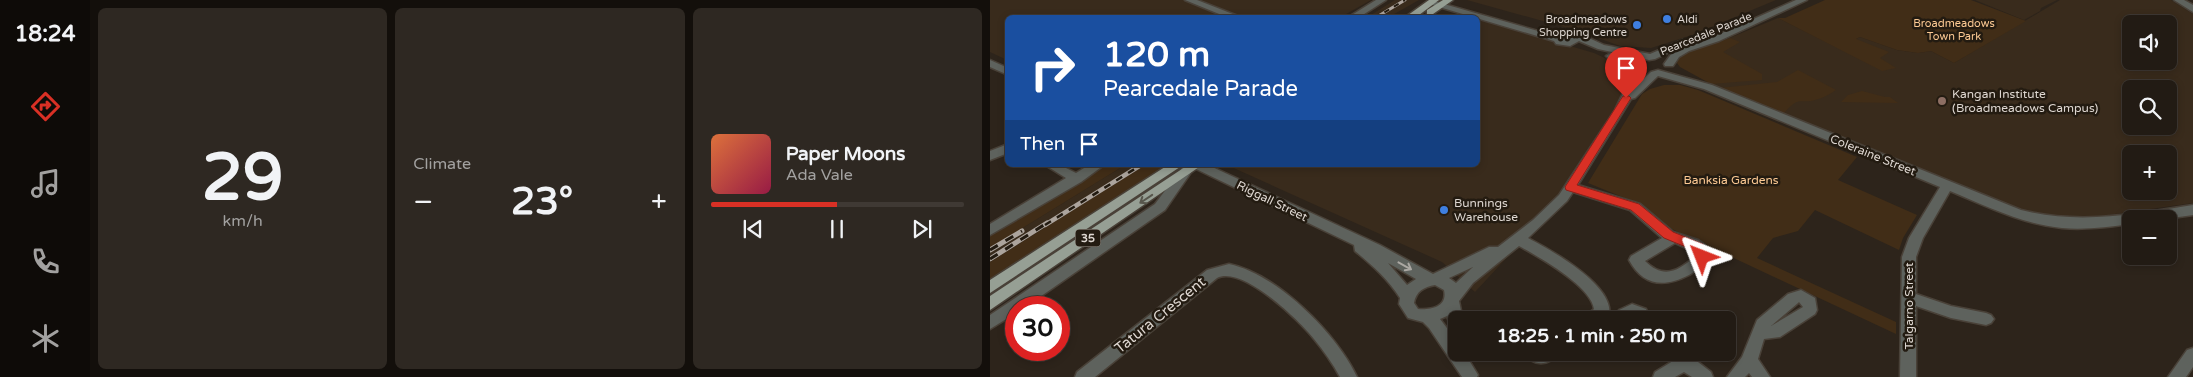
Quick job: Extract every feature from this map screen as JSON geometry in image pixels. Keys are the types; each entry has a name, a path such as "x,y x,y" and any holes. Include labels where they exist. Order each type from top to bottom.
{"main road":[{"path":"1414,15 1442,1"},
{"path":"1426,15 1442,1"},
{"name":"35","path":"990,304 1121,216 1189,167"},
{"name":"35","path":"991,286 1189,167"},
{"path":"991,286 997,289 1005,287 1077,240 1121,216"}],"street":[{"path":"1189,0 1232,15"},
{"path":"1357,15 1382,0"},
{"name":"Pearcedale Parade","path":"1620,110 1641,61 1789,0"},
{"name":"Pearcedale Parade","path":"1453,299 1468,279 1551,210 1570,187 1620,110 1632,95 1657,74 1667,70 1675,55 1804,0"},
{"path":"2178,0 2193,9"},
{"path":"1442,1 1559,36 1570,32 1573,39 1639,67"},
{"path":"1573,39 1608,49 1651,57"},
{"name":"Coleraine Street","path":"1651,57 1664,59 1669,64 1708,87"},
{"path":"990,64 1005,71"},
{"name":"Coleraine Street","path":"1639,67 1646,72 1708,87 2018,214 2040,220 2086,225 2122,220"},
{"path":"990,69 1005,76"},
{"path":"990,156 1005,149"},
{"path":"1055,167 1077,179"},
{"path":"990,230 1095,167"},
{"path":"990,323 1160,207 1189,167"},
{"name":"Riggall Street","path":"1189,167 1214,173 1375,249 1433,280"},
{"name":"Talgarno Street","path":"1908,377 1908,266 1911,248 1947,185"},
{"path":"1570,187 1635,207 1672,238"},
{"name":"Coleraine Street","path":"2177,212 2193,210"},
{"name":"Riggall Street","path":"1347,237 1388,270 1397,280 1407,297"},
{"path":"1515,240 1568,268 1602,303 1604,307 1601,311"},
{"name":"Pearcedale Parade","path":"1433,280 1515,240"},
{"name":"Tatura Crescent","path":"1083,377 1212,274 1226,269 1237,271 1300,313 1329,344 1349,377"},
{"path":"1454,311 1451,287 1442,281 1433,280 1419,284 1409,292 1407,297 1406,304 1413,314 1428,317 1442,329 1455,355 1470,376"},
{"path":"1908,297 1958,314 1986,319"},
{"path":"1428,317 1443,312 1453,299"},
{"path":"1735,377 1749,361 1759,333"},
{"path":"2176,377 2193,355"},
{"path":"1466,361 1470,376"},
{"path":"1662,377 1676,361"},
{"path":"1683,361 1702,376"},
{"path":"1749,361 1762,377"}],"shaded area":[{"path":"990,0 1371,0 1345,15 1005,15 1005,59 990,52"},
{"path":"1395,0 1419,0 1393,15 1371,15"},
{"name":"Broadmeadows Shopping Centre","path":"1467,0 1776,0 1692,35 1651,48 1620,46 1582,32"},
{"path":"1975,0 2057,0 2024,20"},
{"name":"Kangan Institute (Broadmeadows Campus)","path":"2060,0 2171,0 2193,14 2193,203 2144,210 2122,210 2122,213 2066,221 2031,214 1711,84 1694,74 1700,50 1778,18 1838,48 1860,37 1897,50 1918,53 1931,51 1954,63"},
{"path":"1480,20 1594,53 1622,66 1639,77 1610,134 1574,185 1475,292 1442,262 1231,167 1480,167"},
{"path":"1122,167 1142,167 990,262 990,248"}],"green space":[{"name":"Broadmeadows Town Park","path":"1825,0 1971,0 2026,21 1954,63 1931,51 1918,53 1897,50 1860,37 1856,39 1889,52 1880,58 1896,68 1882,71 1778,18 1785,18"},
{"path":"1730,38 1740,42 1723,52 1762,74 1762,80 1711,84 1680,67 1677,63 1679,57 1685,53"},
{"path":"1798,70 1836,90 1812,101 1797,102 1783,114 1720,88 1777,82"},
{"name":"Banksia Gardens","path":"1664,85 1680,85 1698,90 1857,157 1838,180 1917,215 1903,238 1899,250 1815,210 1798,231 1773,238 1757,258 1896,322 1896,334 1659,223 1637,203 1588,183 1642,94 1650,89"},
{"path":"1862,91 1890,97 1898,103 1841,102 1848,95"},
{"path":"1101,167 1122,167 990,248 990,234"},
{"path":"1142,167 1167,167 990,281 990,262"}],"railway":[{"path":"1380,15 1405,0"},
{"path":"1045,225 1138,167"},
{"path":"990,259 1047,223"},
{"path":"990,250 1022,231"}],"place":[{"name":"Aldi","path":"1667,19"},
{"name":"Broadmeadows Shopping Centre","path":"1637,25"},
{"name":"Kangan Institute (Broadmeadows Campus)","path":"1942,101"},
{"name":"Bunnings Warehouse","path":"1444,210"}],"route":[{"path":"1626,98 1570,187 1639,209 1672,238 1698,247 1701,250 1702,257"}]}
